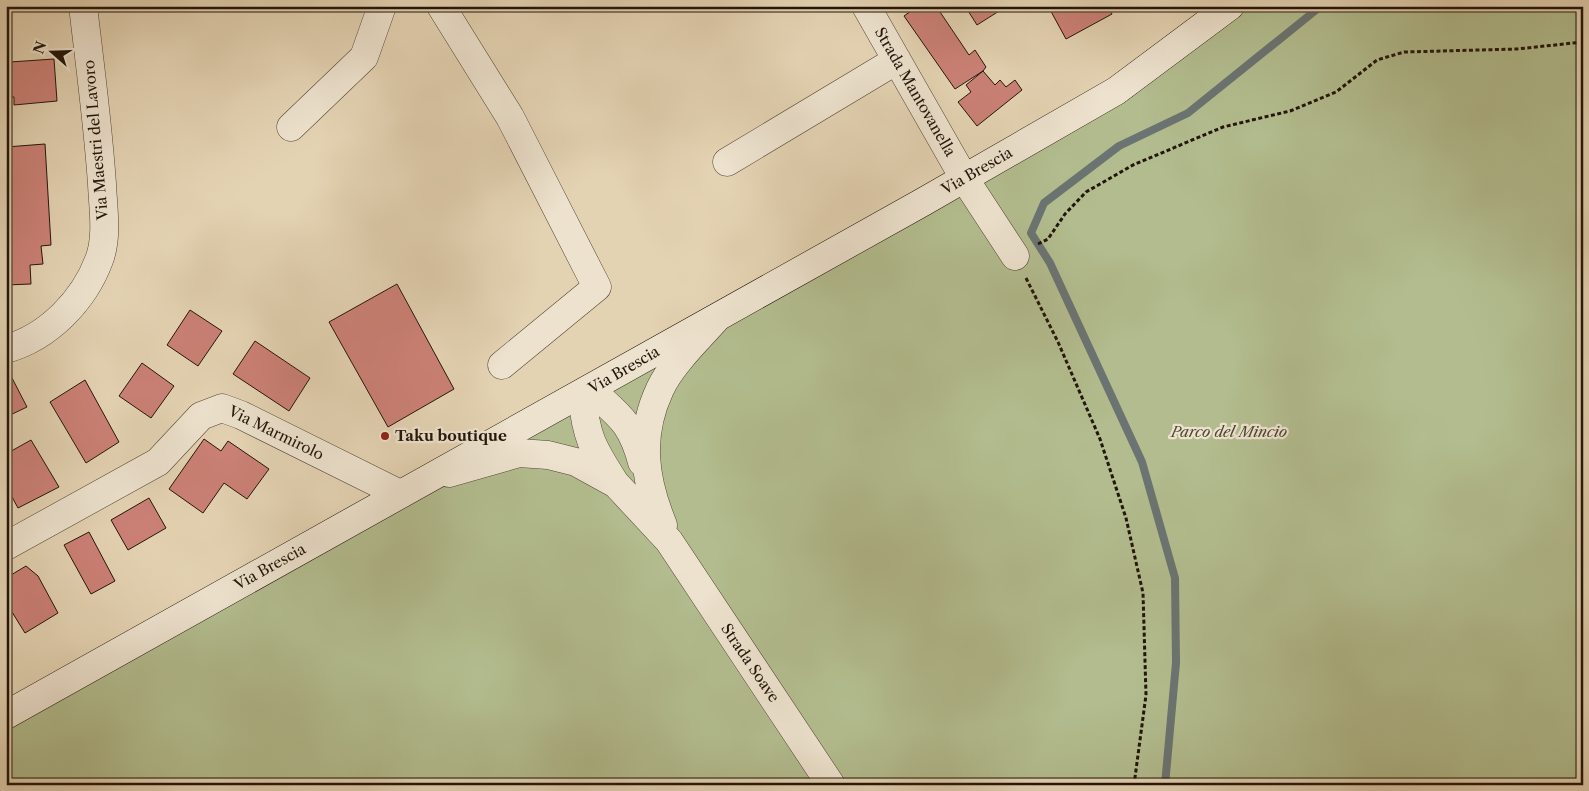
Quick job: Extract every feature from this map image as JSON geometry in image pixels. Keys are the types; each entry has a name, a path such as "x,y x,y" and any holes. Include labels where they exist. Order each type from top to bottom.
{"street":[{"name":"Via Maestri del Lavoro","path":"6,349 44,332 77,302 100,259 104,222 100,157 83,6"},
{"path":"291,127 364,57 382,6"},
{"path":"441,6 510,117 597,287 502,365"},
{"name":"Strada Mantovanella","path":"866,6 964,178 1015,256"},
{"name":"Via Brescia","path":"6,715 586,392 1116,90 1230,6"},
{"path":"727,162 897,60"},
{"path":"646,473 648,427 660,388 685,354 721,314"},
{"path":"586,392 622,417 637,442 651,497 669,541"},
{"path":"586,392 585,426 593,448 616,484 669,541"},
{"name":"Via Marmirolo","path":"6,546 158,462 202,416 222,408 241,415 400,494"},
{"path":"436,476 519,453 548,455 576,462 616,484"},
{"name":"Strada Soave","path":"669,541 832,785"}],"path":[{"path":"1048,239 1065,214 1086,192 1133,165 1223,127 1290,111 1336,92 1376,60 1404,52 1517,49 1583,42"},
{"path":"1015,256 1058,342 1100,439 1129,531 1143,593 1146,695 1134,785"}],"green space":[{"name":"Parco del Mincio","path":"1217,6 1583,6 1583,785 6,785 6,716 1059,123"}],"building":[{"path":"918,6 936,6 969,55 975,50 986,67 983,71 955,89 904,16"},
{"path":"965,6 1007,6 977,25"},
{"path":"1048,6 1108,6 1112,14 1066,39"},
{"path":"6,15 10,62 54,59 57,101 14,105 14,97 6,97"},
{"path":"983,71 995,85 1000,80 1006,87 1015,80 1022,90 977,126 958,102 971,92 966,85"},
{"path":"45,144 51,245 41,246 43,264 30,265 31,284 6,285 6,147"},
{"path":"397,284 454,389 388,427 329,322"},
{"path":"190,310 222,331 198,366 167,345"},
{"path":"255,341 310,378 289,411 233,374"},
{"path":"142,363 174,386 151,418 119,396"},
{"path":"12,378 27,407 6,417 6,381"},
{"path":"85,380 119,442 86,463 50,402"},
{"path":"204,439 221,451 228,441 269,469 247,499 224,483 203,513 169,489"},
{"path":"31,440 59,487 18,508 6,486 6,454"},
{"path":"149,498 166,528 128,550 111,520"},
{"path":"89,532 115,581 91,594 64,545"},
{"path":"26,566 38,576 58,613 25,633 12,612 6,615 6,578"}],"waterway":[{"path":"1165,785 1176,663 1175,578 1142,462 1050,263 1031,233 1044,203 1119,146 1188,113 1321,6"}],"place":[{"name":"Taku boutique","path":"385,436"}]}
